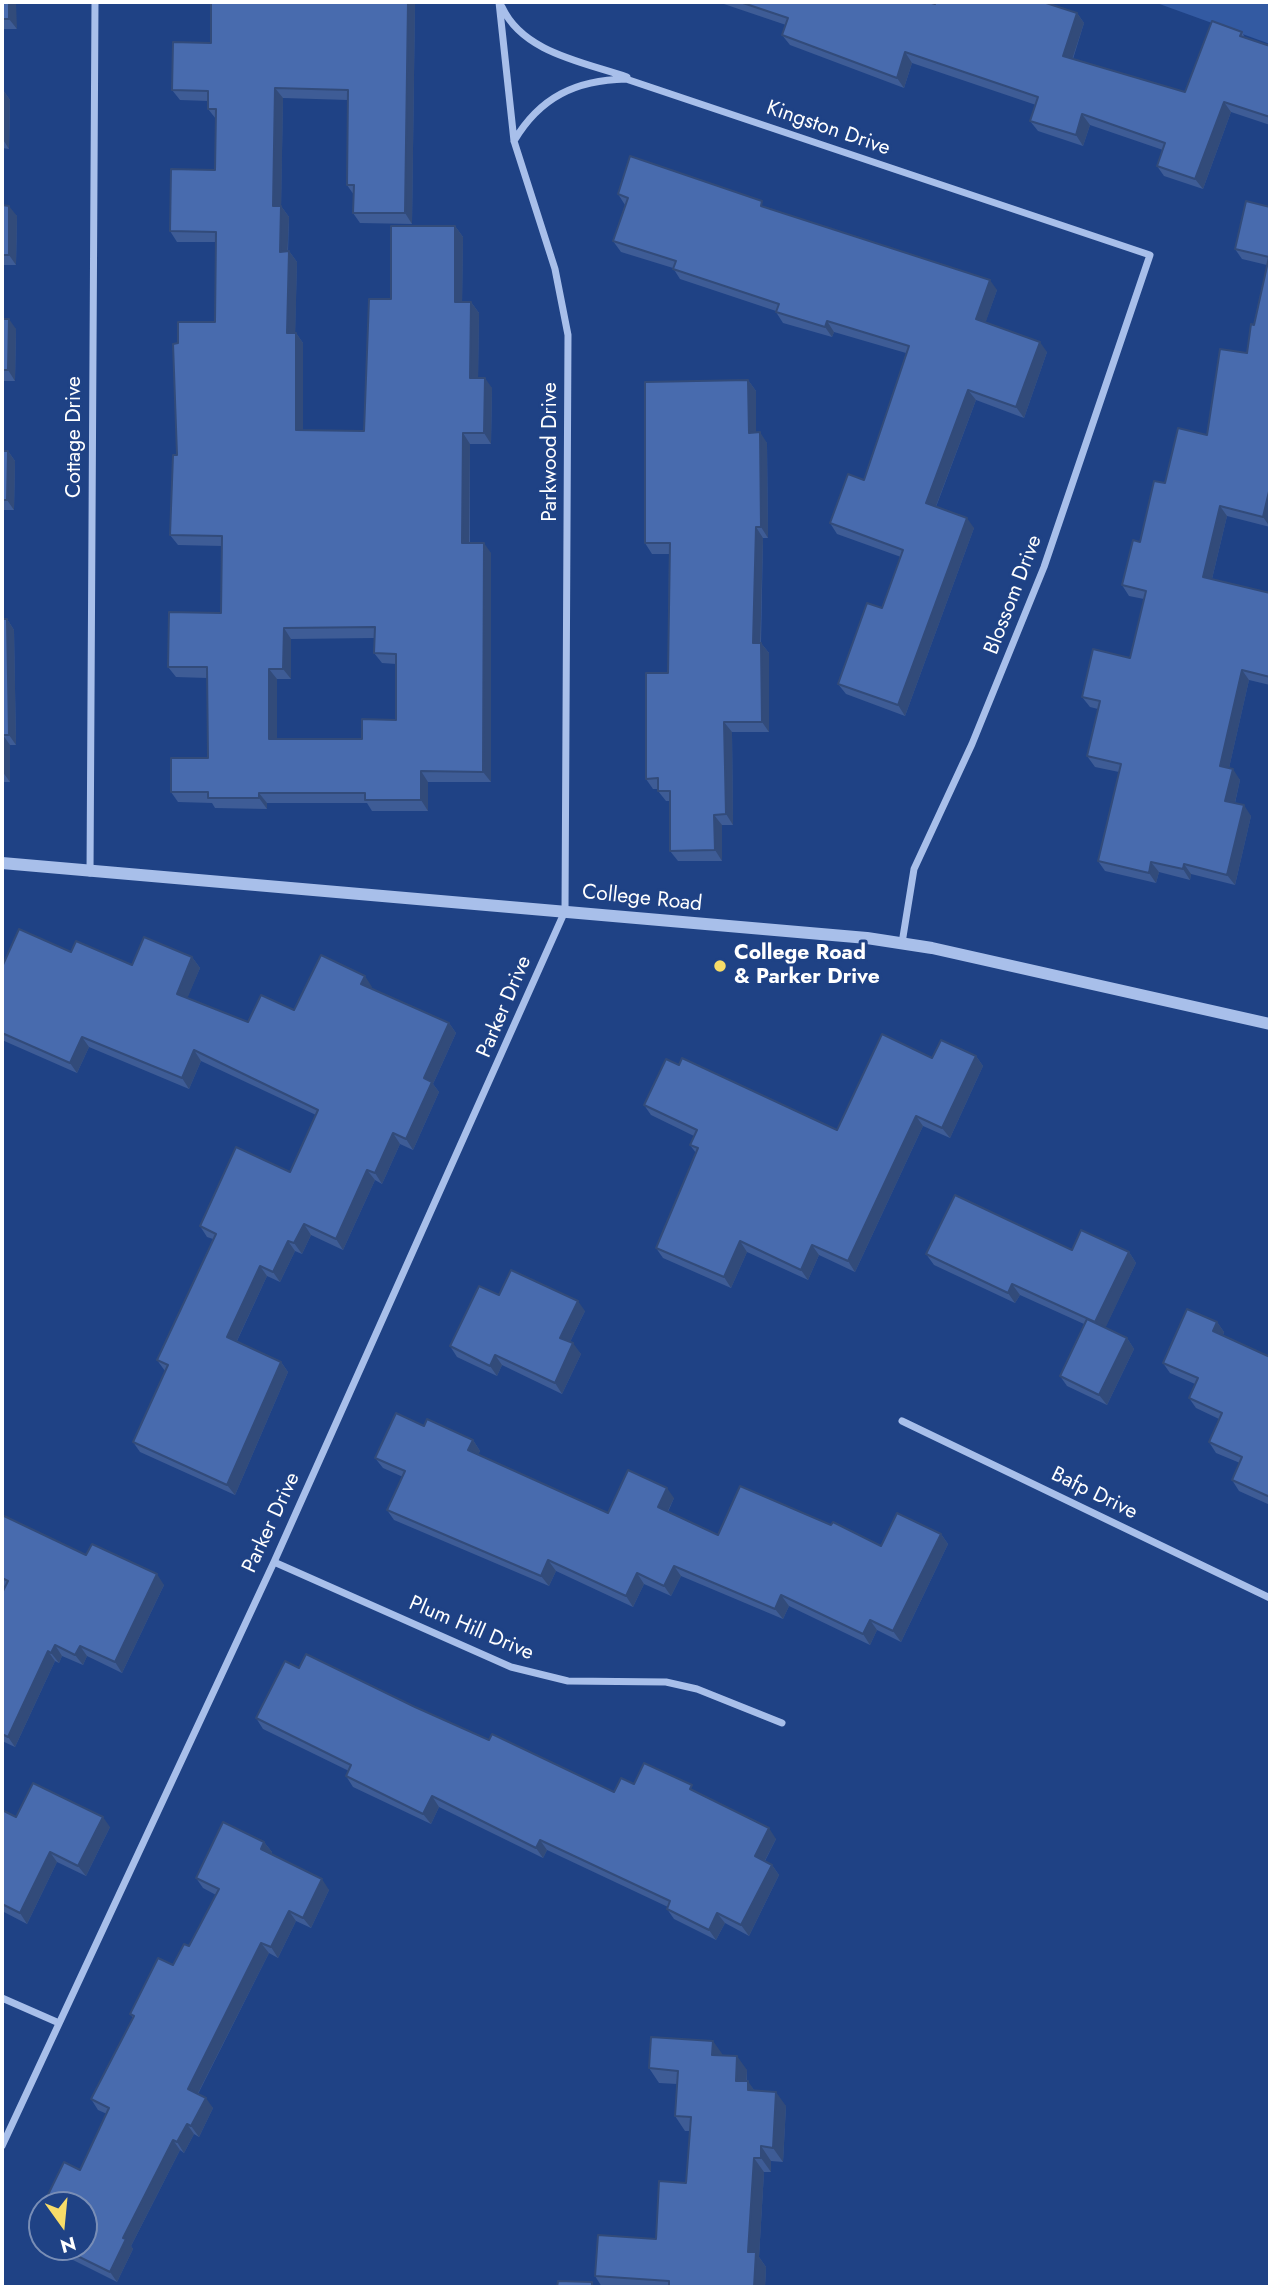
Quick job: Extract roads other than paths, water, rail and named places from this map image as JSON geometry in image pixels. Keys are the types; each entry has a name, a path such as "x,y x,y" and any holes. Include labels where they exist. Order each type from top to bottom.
{"street":[{"name":"Cottage Drive","path":"90,873 94,2"},
{"path":"499,2 513,26 534,42 658,88"},
{"name":"Parkwood Drive","path":"499,2 514,141 555,269 568,335 565,911"},
{"name":"Kingston Drive","path":"514,141 538,108 576,85 598,79 626,79 1150,255"},
{"name":"Blossom Drive","path":"902,943 914,869 972,744 1044,568 1150,255"},
{"name":"College Road","path":"2,863 90,873 565,911 902,943 1270,1024"},
{"name":"Parker Drive","path":"2,2146 274,1562 565,911"},
{"name":"Bafp Drive","path":"902,1422 1270,1598"},
{"name":"Plum Hill Drive","path":"274,1562 511,1667 568,1681 666,1682 697,1689 782,1723"},
{"path":"2,1998 59,2023"}],"place":[{"name":"College Road & Parker Drive","path":"720,966"}]}
